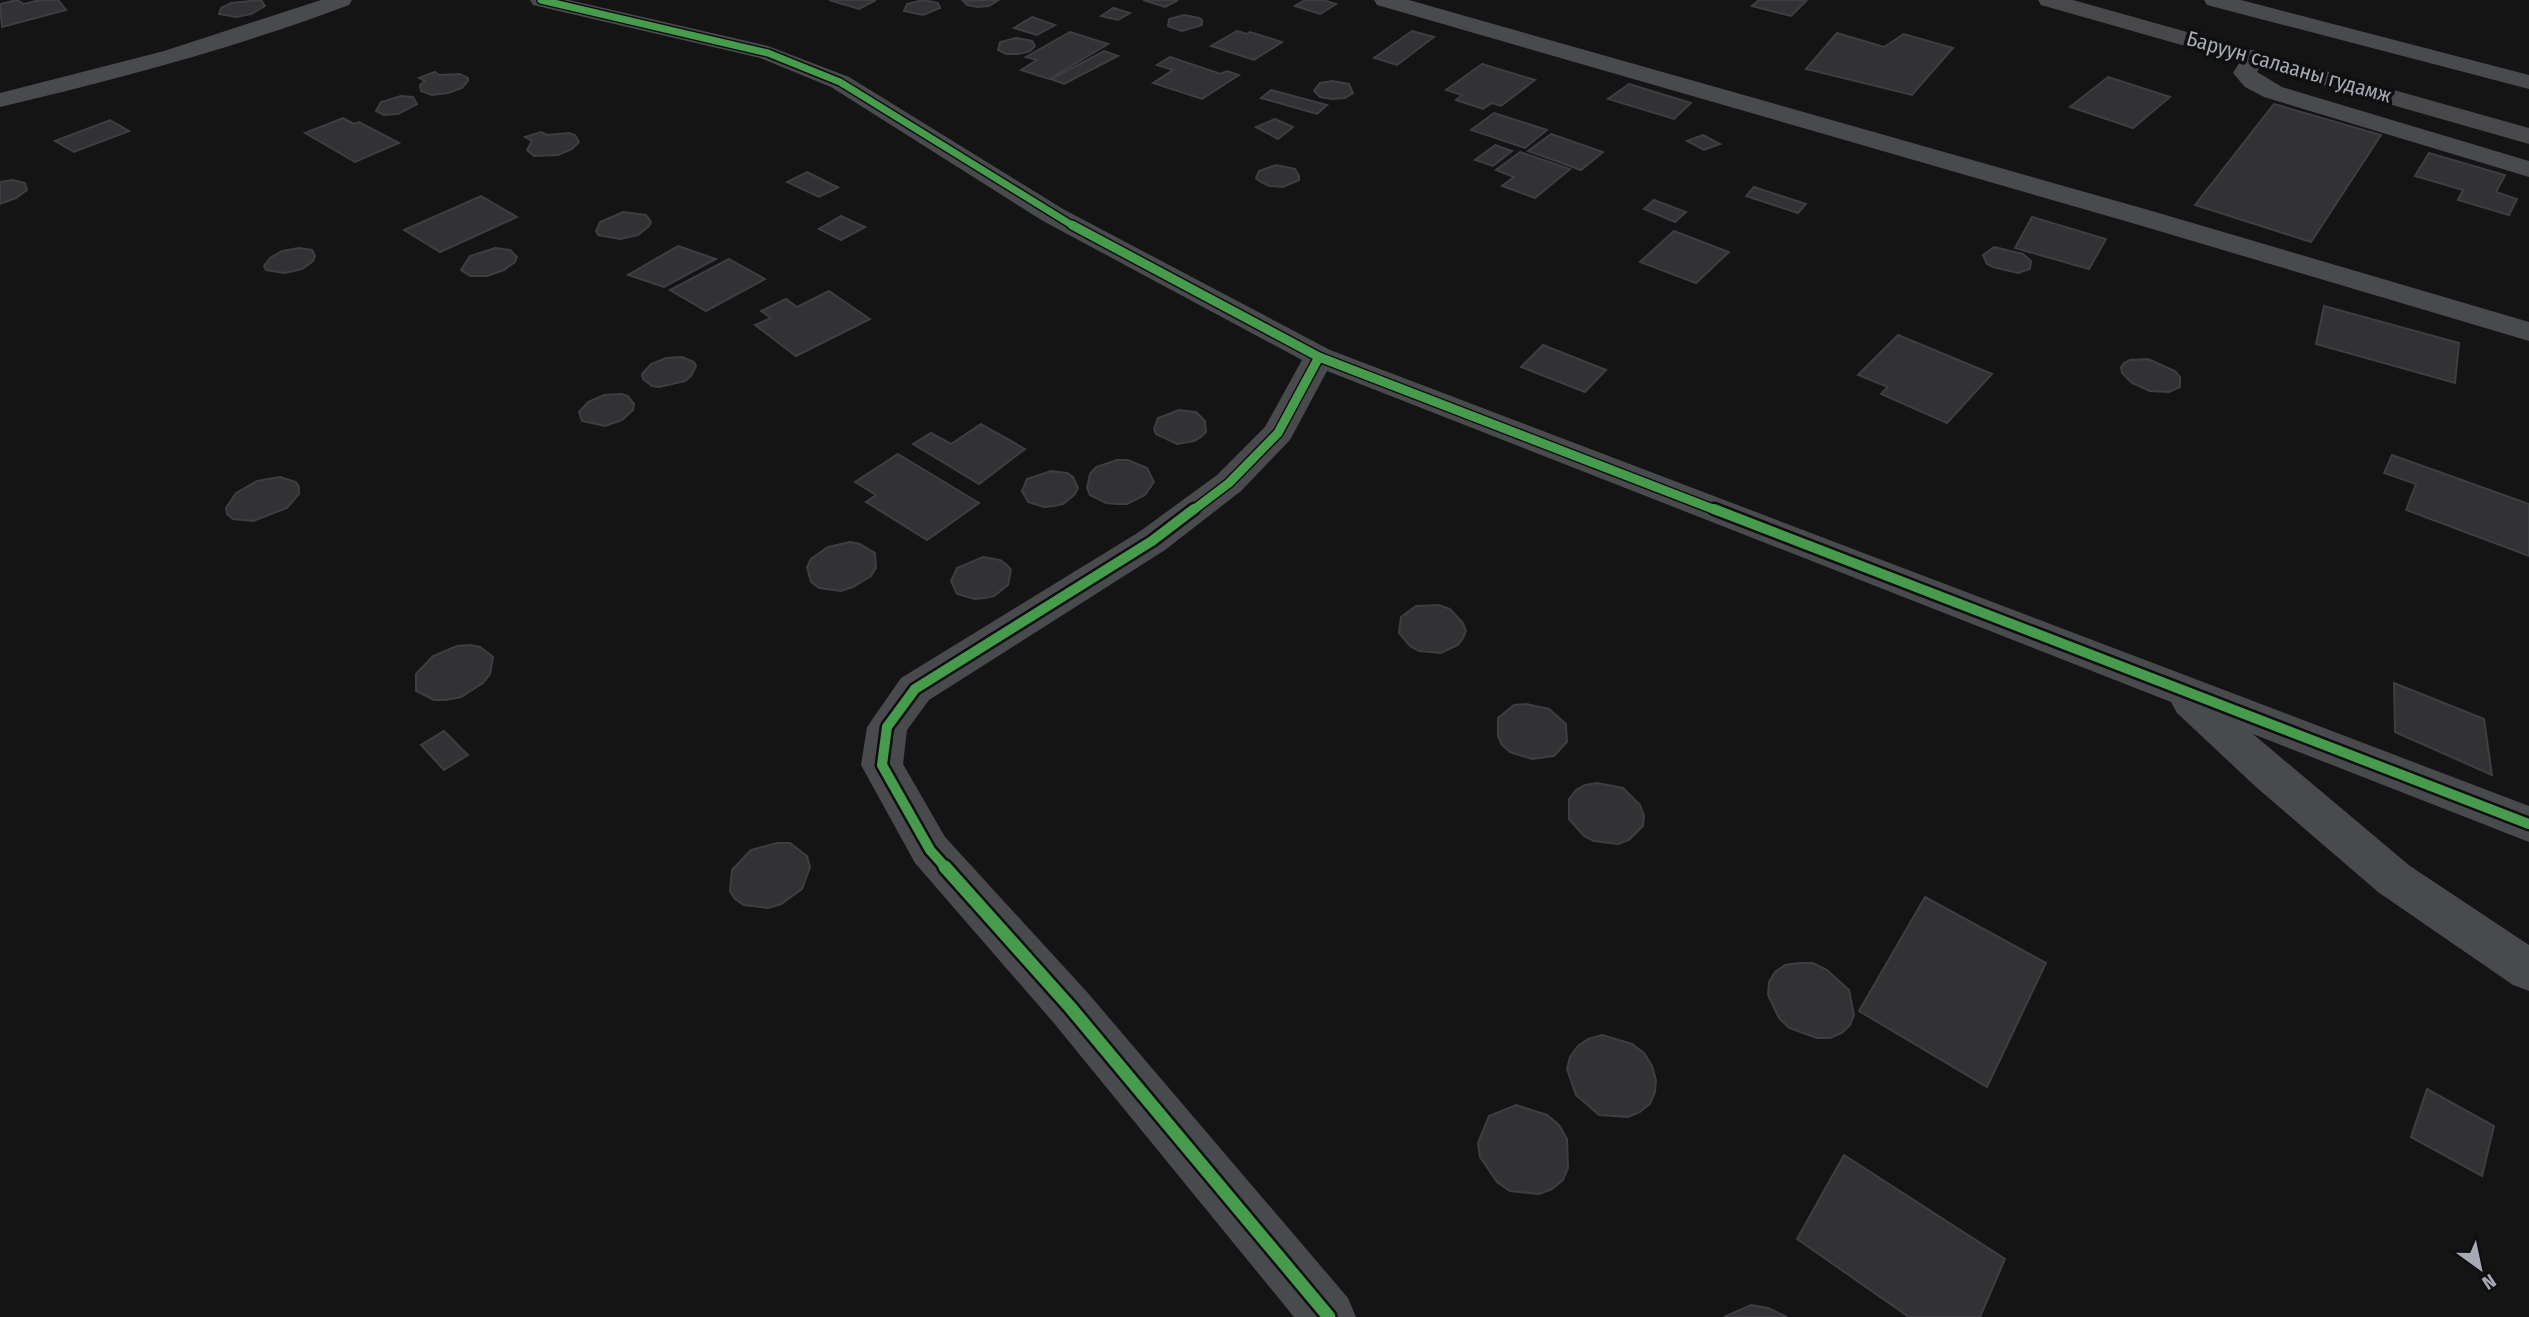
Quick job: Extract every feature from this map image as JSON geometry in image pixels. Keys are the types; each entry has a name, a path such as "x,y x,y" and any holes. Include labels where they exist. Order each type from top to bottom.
{"main road":[{"name":"Баруун салааны гудамж","path":"2049,0 2529,136"}],"street":[{"path":"0,100 206,48 341,0"},
{"path":"541,0 768,53 840,82 1053,215 1319,357 2529,824"},
{"path":"1384,0 2142,217 2529,332"},
{"path":"2215,0 2529,82"},
{"path":"2254,57 2245,73 2254,82 2273,92 2529,169"},
{"path":"1319,357 1278,433 1229,483 1152,541 915,689 887,727 882,765 930,850 1070,1007 1329,1317"},
{"path":"2174,687 2271,775 2394,879 2529,970"}],"building":[{"path":"17,0 24,4 40,0 58,0 66,10 2,27 0,4"},
{"path":"261,0 265,6 251,14 236,17 219,14 221,8 231,3"},
{"path":"829,0 876,0 859,9"},
{"path":"923,0 938,3 940,8 923,15 904,11 907,4"},
{"path":"999,0 989,6 978,7 967,5 963,1"},
{"path":"1143,0 1178,0 1165,7"},
{"path":"1305,0 1323,0 1336,4 1320,14 1295,6"},
{"path":"1759,0 1807,0 1791,16 1752,6"},
{"path":"1113,8 1130,13 1118,20 1101,16"},
{"path":"1184,15 1199,18 1202,25 1182,31 1168,26 1169,19"},
{"path":"1032,17 1055,25 1037,35 1014,28"},
{"path":"1237,31 1247,34 1250,32 1282,42 1254,60 1211,46"},
{"path":"1412,31 1434,37 1397,65 1374,58"},
{"path":"1070,32 1108,44 1049,79 1021,70 1037,60 1026,57"},
{"path":"1837,33 1884,47 1904,34 1953,48 1912,95 1806,69"},
{"path":"1016,38 1032,41 1035,46 1030,51 1018,54 1006,54 998,50 1000,42"},
{"path":"1104,51 1118,56 1064,84 1051,79"},
{"path":"1170,57 1221,74 1227,71 1239,75 1202,99 1153,83 1173,70 1157,65"},
{"path":"1482,64 1535,80 1501,106 1492,103 1483,109 1456,100 1462,95 1446,90"},
{"path":"435,72 439,75 460,74 468,78 468,81 462,88 448,93 432,95 421,91 420,85 425,81 419,78"},
{"path":"2108,77 2170,97 2133,128 2070,107"},
{"path":"1332,81 1349,84 1353,93 1345,98 1332,99 1320,97 1314,91 1320,83"},
{"path":"1629,84 1691,103 1674,119 1608,99"},
{"path":"1271,90 1327,105 1317,114 1261,98"},
{"path":"401,96 413,97 417,104 398,114 384,115 376,111 381,102"},
{"path":"2274,104 2381,135 2311,242 2195,205"},
{"path":"1494,113 1547,130 1525,148 1471,130"},
{"path":"343,118 354,124 359,122 399,143 355,162 305,133"},
{"path":"1275,119 1293,127 1278,139 1256,127"},
{"path":"110,120 129,131 74,152 55,141"},
{"path":"541,132 547,135 569,133 575,135 579,142 572,149 558,155 534,156 527,150 532,141 525,137"},
{"path":"1551,134 1603,152 1581,170 1528,151"},
{"path":"1703,135 1720,144 1704,150 1687,141"},
{"path":"1495,145 1512,151 1493,166 1475,160"},
{"path":"1520,152 1570,169 1535,198 1502,186 1514,177 1496,170"},
{"path":"2429,153 2505,175 2496,192 2517,199 2509,215 2458,200 2463,190 2415,176"},
{"path":"1276,165 1295,169 1299,180 1283,187 1269,186 1256,178 1259,171"},
{"path":"807,172 839,187 819,197 787,182"},
{"path":"13,180 25,183 27,190 0,204 0,182"},
{"path":"1754,187 1806,204 1798,213 1746,196"},
{"path":"481,196 517,217 440,252 404,230"},
{"path":"1654,200 1686,212 1675,222 1644,209"},
{"path":"623,212 646,215 651,222 638,235 620,239 598,235 596,231 600,222"},
{"path":"841,216 865,227 841,240 819,229"},
{"path":"2032,217 2106,239 2089,269 2015,248"},
{"path":"1674,231 1729,252 1696,283 1640,262"},
{"path":"678,246 716,259 664,287 628,275"},
{"path":"1994,247 2023,254 2031,261 2030,269 2018,273 1987,264 1983,255"},
{"path":"299,248 312,250 315,256 313,261 302,269 285,273 266,270 264,266 270,258 282,251"},
{"path":"495,248 510,250 517,257 515,262 504,270 487,276 470,276 461,270 470,256"},
{"path":"729,259 765,279 706,311 670,290"},
{"path":"829,291 870,319 796,356 755,325 771,318 761,311 786,299 797,307"},
{"path":"2324,306 2459,343 2455,383 2316,344"},
{"path":"1898,335 1992,374 1947,423 1881,394 1888,387 1858,375"},
{"path":"1543,345 1606,370 1585,392 1521,367"},
{"path":"682,357 694,362 696,366 685,381 659,387 652,386 643,379 642,374 651,364 666,358"},
{"path":"2148,359 2175,371 2180,377 2180,387 2169,392 2150,391 2132,383 2122,373 2121,367 2124,363"},
{"path":"604,395 628,396 634,404 633,410 622,420 605,426 582,421 579,412 588,402"},
{"path":"1179,410 1196,412 1205,421 1206,432 1201,437 1177,444 1156,434 1154,429 1158,418"},
{"path":"981,424 1025,449 979,484 913,444 931,433 951,444"},
{"path":"898,454 979,503 927,540 866,502 876,495 855,482"},
{"path":"2392,455 2529,504 2529,556 2406,510 2416,484 2384,473"},
{"path":"1117,460 1128,460 1147,468 1154,482 1145,495 1127,504 1106,503 1090,495 1087,488 1090,474 1096,467"},
{"path":"1051,471 1067,473 1073,477 1078,488 1075,494 1063,504 1054,506 1044,507 1028,502 1022,491 1027,479"},
{"path":"280,477 296,482 299,487 299,494 287,508 253,521 233,519 227,514 226,508 236,493 257,481"},
{"path":"850,542 860,544 875,553 876,568 871,576 841,591 819,588 811,582 807,567 811,559 828,547"},
{"path":"983,557 1000,560 1007,565 1011,570 1008,585 994,596 985,598 975,599 957,594 951,581 957,568"},
{"path":"1439,605 1450,609 1463,623 1466,631 1463,638 1458,645 1441,653 1419,651 1410,646 1399,633 1401,617 1416,606"},
{"path":"457,646 480,647 493,657 490,674 483,683 461,697 446,700 434,700 416,691 416,674 433,656"},
{"path":"2394,683 2484,719 2492,775 2395,732"},
{"path":"1526,704 1549,709 1566,724 1567,742 1554,756 1532,759 1510,752 1502,745 1498,736 1498,718 1514,705"},
{"path":"444,731 468,755 444,770 421,745"},
{"path":"1597,783 1623,788 1640,805 1644,816 1643,826 1629,840 1618,844 1594,841 1584,836 1569,819 1569,799 1576,790"},
{"path":"777,843 790,843 807,856 810,867 802,889 781,904 768,908 744,905 735,899 730,891 732,870 751,850"},
{"path":"1925,897 2046,963 1987,1087 1859,1011"},
{"path":"1813,963 1827,970 1849,990 1854,1015 1850,1025 1842,1033 1830,1038 1817,1038 1789,1028 1779,1018 1768,995 1769,982 1775,972 1785,965"},
{"path":"1602,1035 1632,1044 1644,1053 1652,1066 1656,1080 1650,1104 1628,1117 1599,1115 1576,1095 1567,1069 1570,1057 1578,1046 1588,1039"},
{"path":"2427,1089 2494,1126 2482,1176 2411,1137"},
{"path":"1516,1105 1547,1115 1559,1125 1567,1139 1568,1168 1563,1180 1552,1189 1539,1194 1510,1191 1497,1182 1480,1157 1478,1143 1489,1116"},
{"path":"1844,1155 2005,1259 1980,1317 1909,1317 1797,1239"},
{"path":"1751,1305 1768,1308 1787,1317 1724,1317"}],"cycle path":[{"path":"541,0 768,53 840,82 1053,215 1319,357 2529,824"},
{"path":"1319,357 1278,433 1229,483 1152,541 915,689 887,727 882,765 930,850 1070,1007 1329,1317"}]}
